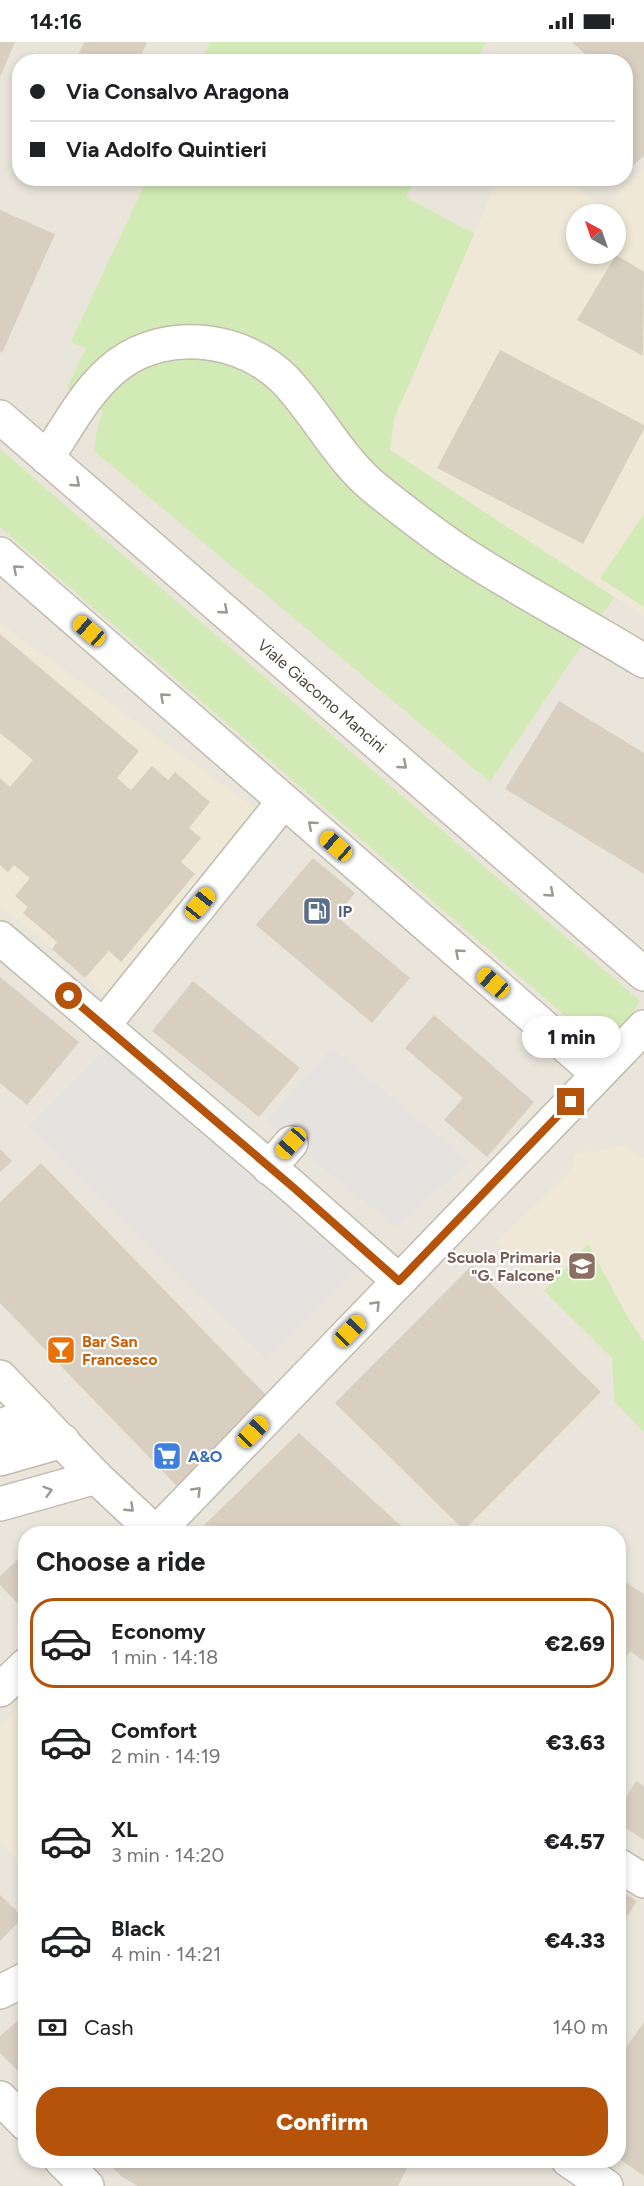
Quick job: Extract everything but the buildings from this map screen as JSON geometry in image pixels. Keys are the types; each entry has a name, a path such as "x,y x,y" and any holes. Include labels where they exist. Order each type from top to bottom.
{"street":[{"path":"47,458 85,400 119,364 161,344 187,341 208,342 232,348 272,369 286,382 345,457 375,488 470,558 644,661"},
{"name":"Viale Giacomo Mancini","path":"0,417 644,974"},
{"path":"0,554 598,1074"},
{"path":"103,1026 284,801"},
{"path":"0,938 269,1167 287,1195 399,1281"},
{"path":"163,1526 644,1027"},
{"path":"269,1167 291,1143"},
{"path":"4,1386 36,1414 96,1477 148,1526"},
{"path":"0,1426 36,1414"},
{"path":"0,1459 63,1442"},
{"path":"0,1504 96,1477"},
{"path":"0,1690 18,1673"},
{"path":"626,1870 644,1881"},
{"path":"0,1992 18,1983"},
{"path":"0,2098 18,2116"},
{"path":"69,2168 87,2186"},
{"path":"580,2168 606,2186"}],"shaded area":[{"path":"0,42 644,42 644,2186 0,2186"},
{"path":"644,168 644,616 390,450 394,419 495,186 574,186 601,204 566,204 566,264 626,264 626,204 606,204 625,186 633,186 633,178"},
{"path":"0,623 258,810 106,995 0,906"},
{"path":"332,1047 470,1162 395,1227 266,1122"},
{"path":"106,1049 356,1268 265,1359 28,1126"},
{"name":"Scuola Primaria \"G. Falcone\"","path":"624,1146 644,1158 644,1432 614,1401 612,1358 495,1242 571,1171 575,1154"},
{"path":"18,1708 18,1860 0,1843 0,1727"}],"green space":[{"path":"210,42 486,42 480,54 204,54"},
{"path":"144,186 412,186 406,197 474,234 394,419 390,450 614,597 490,782 94,451 103,411 67,388 86,348 71,342"},
{"path":"0,449 640,1001 623,1026 600,1046 0,527"},
{"path":"644,514 644,607 600,578"},
{"path":"588,1244 644,1342 644,1432 614,1401 612,1358 544,1291"}],"place":[{"name":"IP","path":"317,911"},
{"name":"Scuola Primaria \"G. Falcone\"","path":"582,1266"},
{"name":"Bar San Francesco","path":"61,1350"},
{"name":"A&O","path":"167,1456"}],"route":[{"path":"69,996 399,1281 571,1102"}]}
